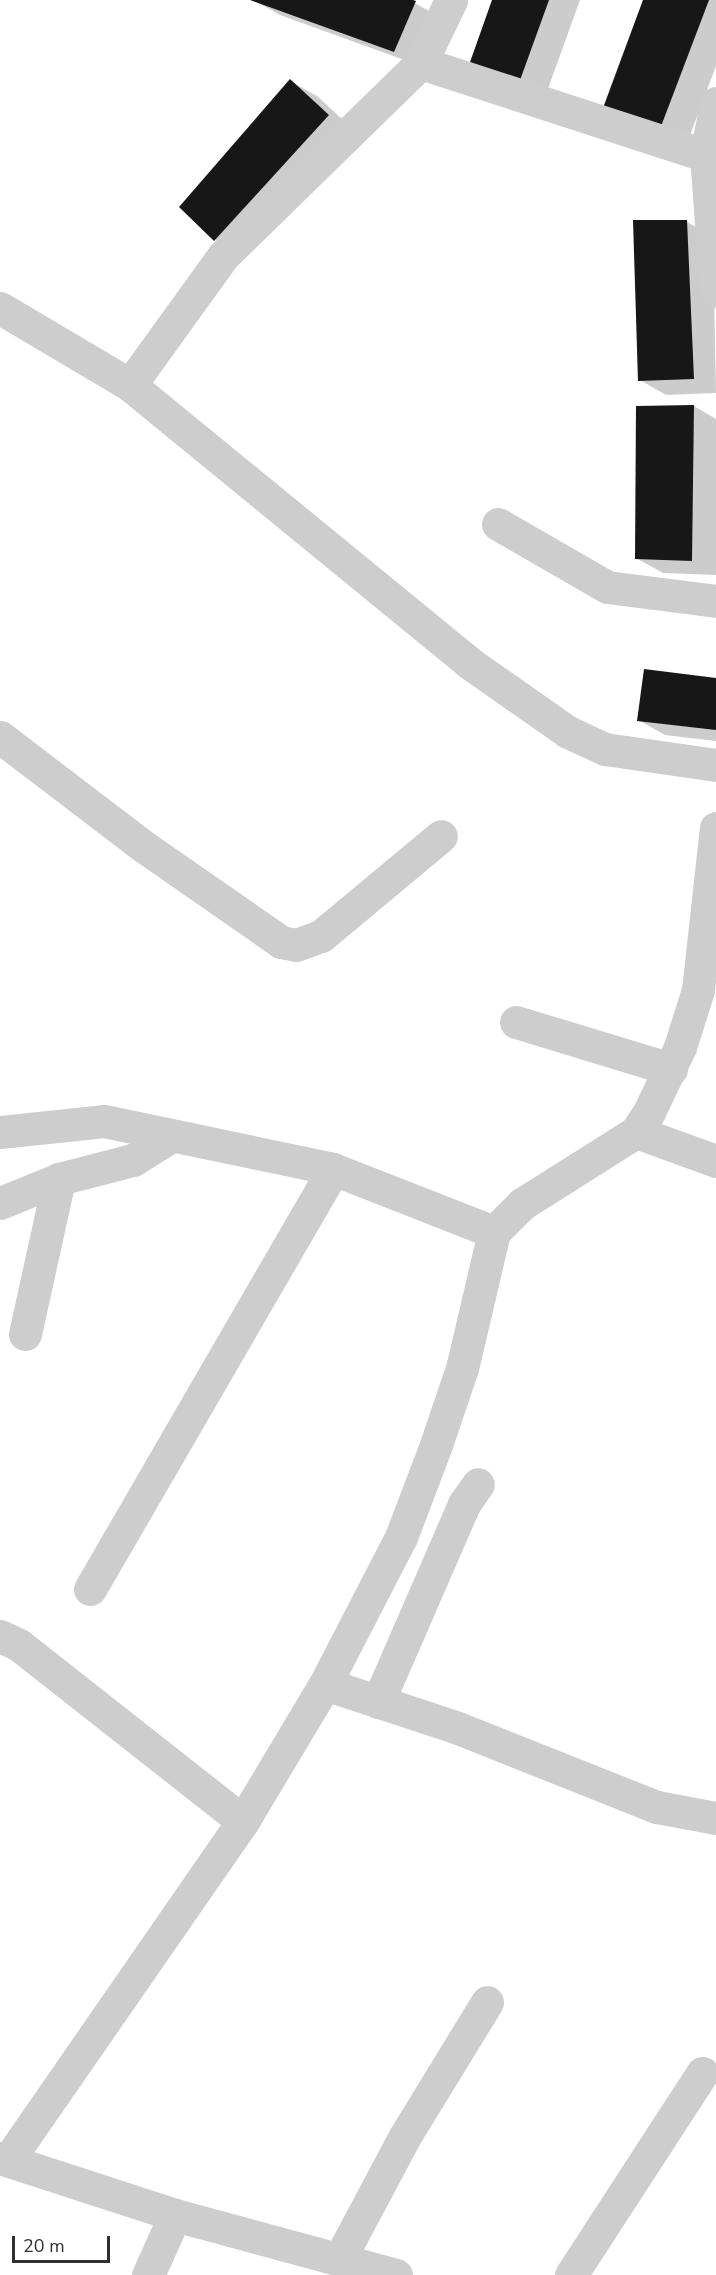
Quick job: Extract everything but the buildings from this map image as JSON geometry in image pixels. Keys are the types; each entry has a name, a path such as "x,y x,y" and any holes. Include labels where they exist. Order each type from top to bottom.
{"street":[{"path":"130,386 223,256 421,63 451,0"},
{"path":"421,63 711,157"},
{"path":"716,103 711,157 716,291"},
{"path":"0,308 130,386 468,662 568,732 605,748 716,765"},
{"path":"498,524 607,587 716,601"},
{"path":"0,737 143,846 281,942 296,945 321,936 441,836"},
{"path":"396,2275 175,2215 4,2158 243,1821 325,1684 401,1536 436,1445 462,1368 494,1232 522,1204 636,1132 670,1069 698,990 716,828"},
{"path":"516,1022 670,1069"},
{"path":"0,1132 87,1120 171,1136 333,1169 494,1232"},
{"path":"636,1132 716,1161"},
{"path":"0,1203 59,1179 134,1160 171,1136"},
{"path":"90,1589 333,1169"},
{"path":"25,1334 59,1179"},
{"path":"378,1702 464,1504 478,1484"},
{"path":"0,1636 19,1645 243,1821"},
{"path":"325,1684 458,1728 657,1807 716,1818"},
{"path":"339,2260 405,2136 487,2002"},
{"path":"571,2275 702,2073"},
{"path":"148,2275 175,2215"}]}
